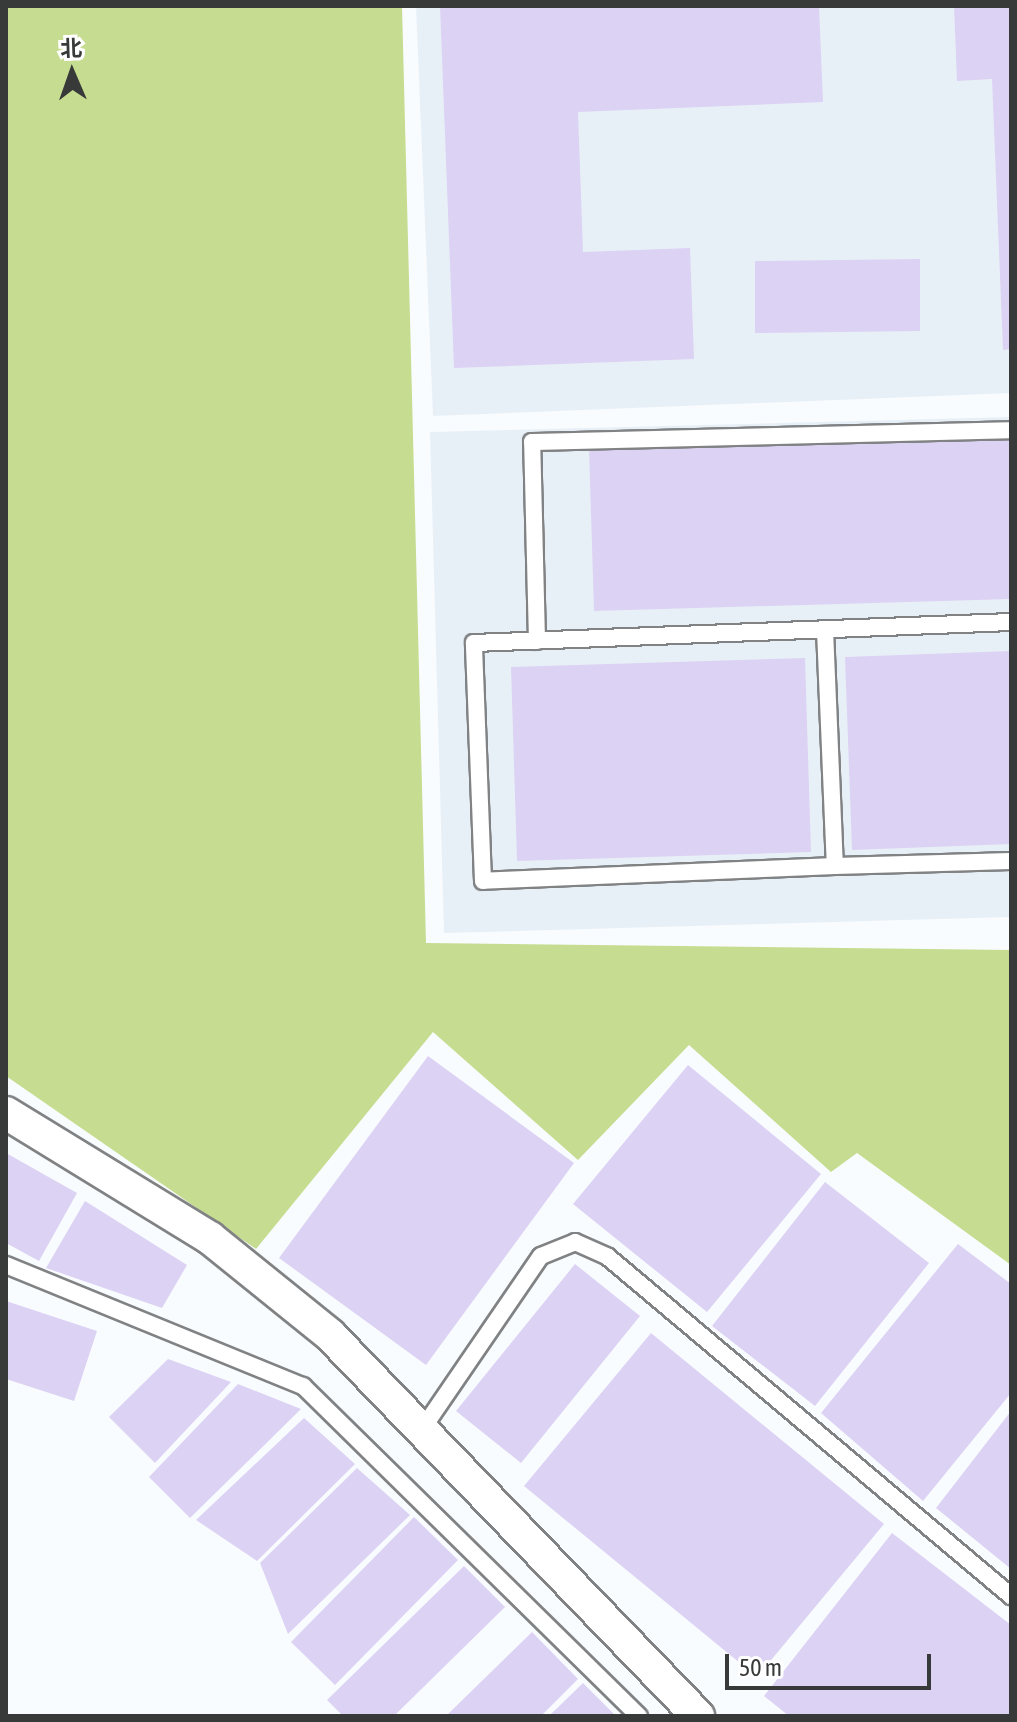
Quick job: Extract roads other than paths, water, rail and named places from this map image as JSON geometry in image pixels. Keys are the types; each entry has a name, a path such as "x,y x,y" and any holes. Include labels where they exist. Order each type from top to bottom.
{"street":[{"path":"6,1113 210,1238 330,1335 698,1716"}],"lane":[{"path":"537,641 532,442 1011,430"},
{"path":"1011,622 474,643 483,881 1011,861"},
{"path":"825,630 835,866"},
{"path":"421,1431 541,1256 575,1242 608,1257 1011,1596"},
{"path":"6,1265 303,1386 639,1716"}]}
